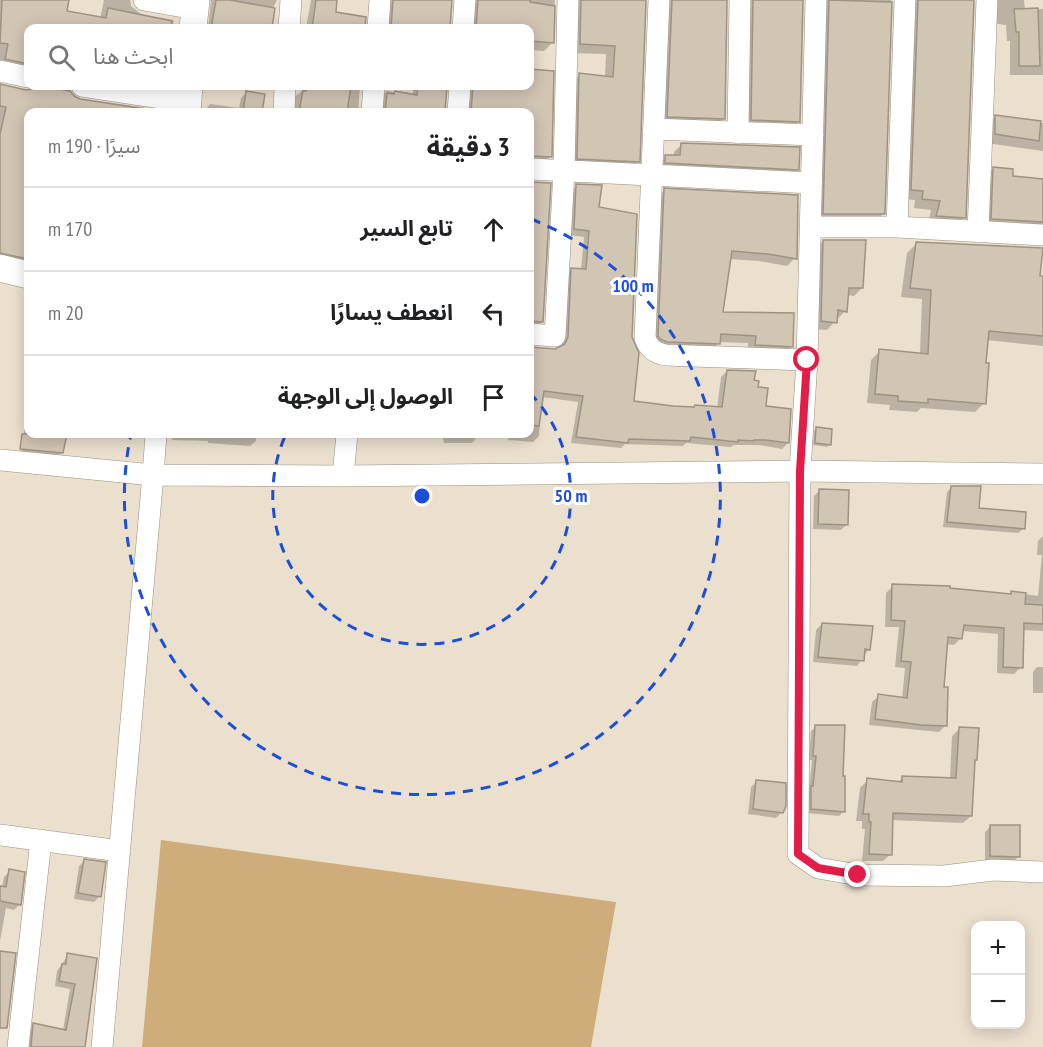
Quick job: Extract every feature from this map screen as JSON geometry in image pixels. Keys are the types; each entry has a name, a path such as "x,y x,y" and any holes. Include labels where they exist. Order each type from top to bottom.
{"street":[{"path":"144,0 195,12"},
{"path":"289,24 291,0"},
{"path":"378,24 380,0"},
{"path":"463,24 465,0"},
{"path":"534,334 555,336 564,171 568,0"},
{"path":"659,0 645,338 648,347 655,353 664,355 807,360"},
{"path":"738,133 740,0"},
{"path":"816,0 807,360 800,471 798,854 818,868 858,875 944,876 993,870 1043,872"},
{"path":"897,227 905,0"},
{"path":"978,232 987,0"},
{"path":"0,71 24,76"},
{"path":"112,90 188,100"},
{"path":"284,108 285,90"},
{"path":"372,108 374,90"},
{"path":"458,108 460,90"},
{"path":"654,129 813,135"},
{"path":"534,169 812,183"},
{"path":"810,227 897,227 1043,235"},
{"path":"0,268 24,274"},
{"path":"102,1047 156,438"},
{"path":"343,477 347,438"},
{"path":"0,460 153,475 343,477 800,471 1043,474"},
{"path":"0,836 120,851"},
{"path":"18,1047 41,840"}],"shaded area":[{"path":"161,840 616,902 591,1047 142,1047"}],"building":[{"path":"2,0 69,0 67,11 106,18 108,8 172,21 172,24 24,24 24,63 5,59 8,44 0,43"},
{"path":"216,0 230,0 275,8 273,24 212,24"},
{"path":"316,0 337,0 336,12 366,17 365,24 313,24"},
{"path":"393,0 452,0 450,24 391,24"},
{"path":"478,0 530,0 530,2 555,6 554,43 534,41 534,24 476,24"},
{"path":"581,0 646,0 640,162 577,159 579,73 613,77 615,46 580,44"},
{"path":"672,0 727,0 725,119 667,117"},
{"path":"753,0 803,0 800,122 751,120"},
{"path":"829,0 892,2 885,214 823,214"},
{"path":"918,0 974,0 966,218 936,216 940,201 922,199 923,191 911,190"},
{"path":"1038,8 1040,66 1019,66 1019,32 1016,32 1014,9"},
{"path":"534,69 554,71 552,157 534,156 534,108 471,108 473,90 534,90"},
{"path":"0,84 24,90 70,91 80,99 140,108 24,108 24,258 0,253 0,134 6,107 0,106"},
{"path":"303,90 350,90 348,108 300,108"},
{"path":"418,90 447,90 445,108 385,108 387,93 394,94 395,91 417,95"},
{"path":"246,91 265,94 263,108 244,108"},
{"path":"995,115 1041,121 1039,141 995,134"},
{"path":"681,143 800,147 799,170 665,163 665,155 680,155"},
{"path":"993,167 1013,169 1013,176 1043,179 1043,222 991,219"},
{"path":"534,182 551,183 543,322 534,321"},
{"path":"576,184 602,185 599,207 637,214 632,337 639,353 634,401 673,406 722,407 727,370 756,371 754,380 759,381 758,387 768,388 766,406 791,409 789,443 765,440 738,440 738,442 691,437 690,441 629,439 628,443 576,437 583,396 544,391 539,426 534,425 534,347 555,349 565,344 568,337 571,268 586,269 589,231 574,229"},
{"path":"664,188 798,195 797,259 732,251 723,312 794,313 793,347 755,345 756,336 721,334 720,344 667,342 660,339 658,336"},
{"path":"823,240 866,240 863,288 849,288 847,312 838,310 837,323 821,321"},
{"path":"916,242 1043,248 1040,276 1043,276 1043,336 989,331 986,404 928,399 928,403 898,401 898,396 875,394 879,349 928,354 931,290 910,288"},
{"path":"816,427 832,429 831,445 815,443"},
{"path":"22,434 24,438 66,438 63,453 20,449"},
{"path":"951,486 981,486 979,508 1026,512 1025,529 947,522"},
{"path":"819,489 849,490 848,525 818,524"},
{"path":"892,584 950,586 950,588 1011,594 1011,591 1026,593 1025,604 1043,605 1043,624 1024,623 1023,668 1003,667 1004,628 964,625 962,639 948,637 944,687 948,687 947,726 875,719 878,694 907,698 911,662 901,661 905,621 891,620"},
{"path":"822,623 873,626 870,650 865,649 864,661 818,657"},
{"path":"815,725 845,725 843,776 845,776 845,812 811,809 811,786 813,786 816,756 813,756"},
{"path":"959,727 979,728 972,816 893,813 892,855 869,854 871,822 869,822 869,814 863,814 867,778 902,782 902,776 956,778"},
{"path":"756,780 786,783 786,806 783,813 753,809"},
{"path":"990,825 1020,825 1020,857 990,856"},
{"path":"84,859 106,862 101,897 78,893"},
{"path":"9,869 25,872 21,905 0,901 0,886 6,887"},
{"path":"0,951 16,953 7,1028 0,1028"},
{"path":"67,953 97,958 85,1047 31,1047 33,1023 66,1030 75,984 59,981 62,964 66,964"}],"route":[{"path":"807,360 800,471 798,854 818,868 858,875"}]}
